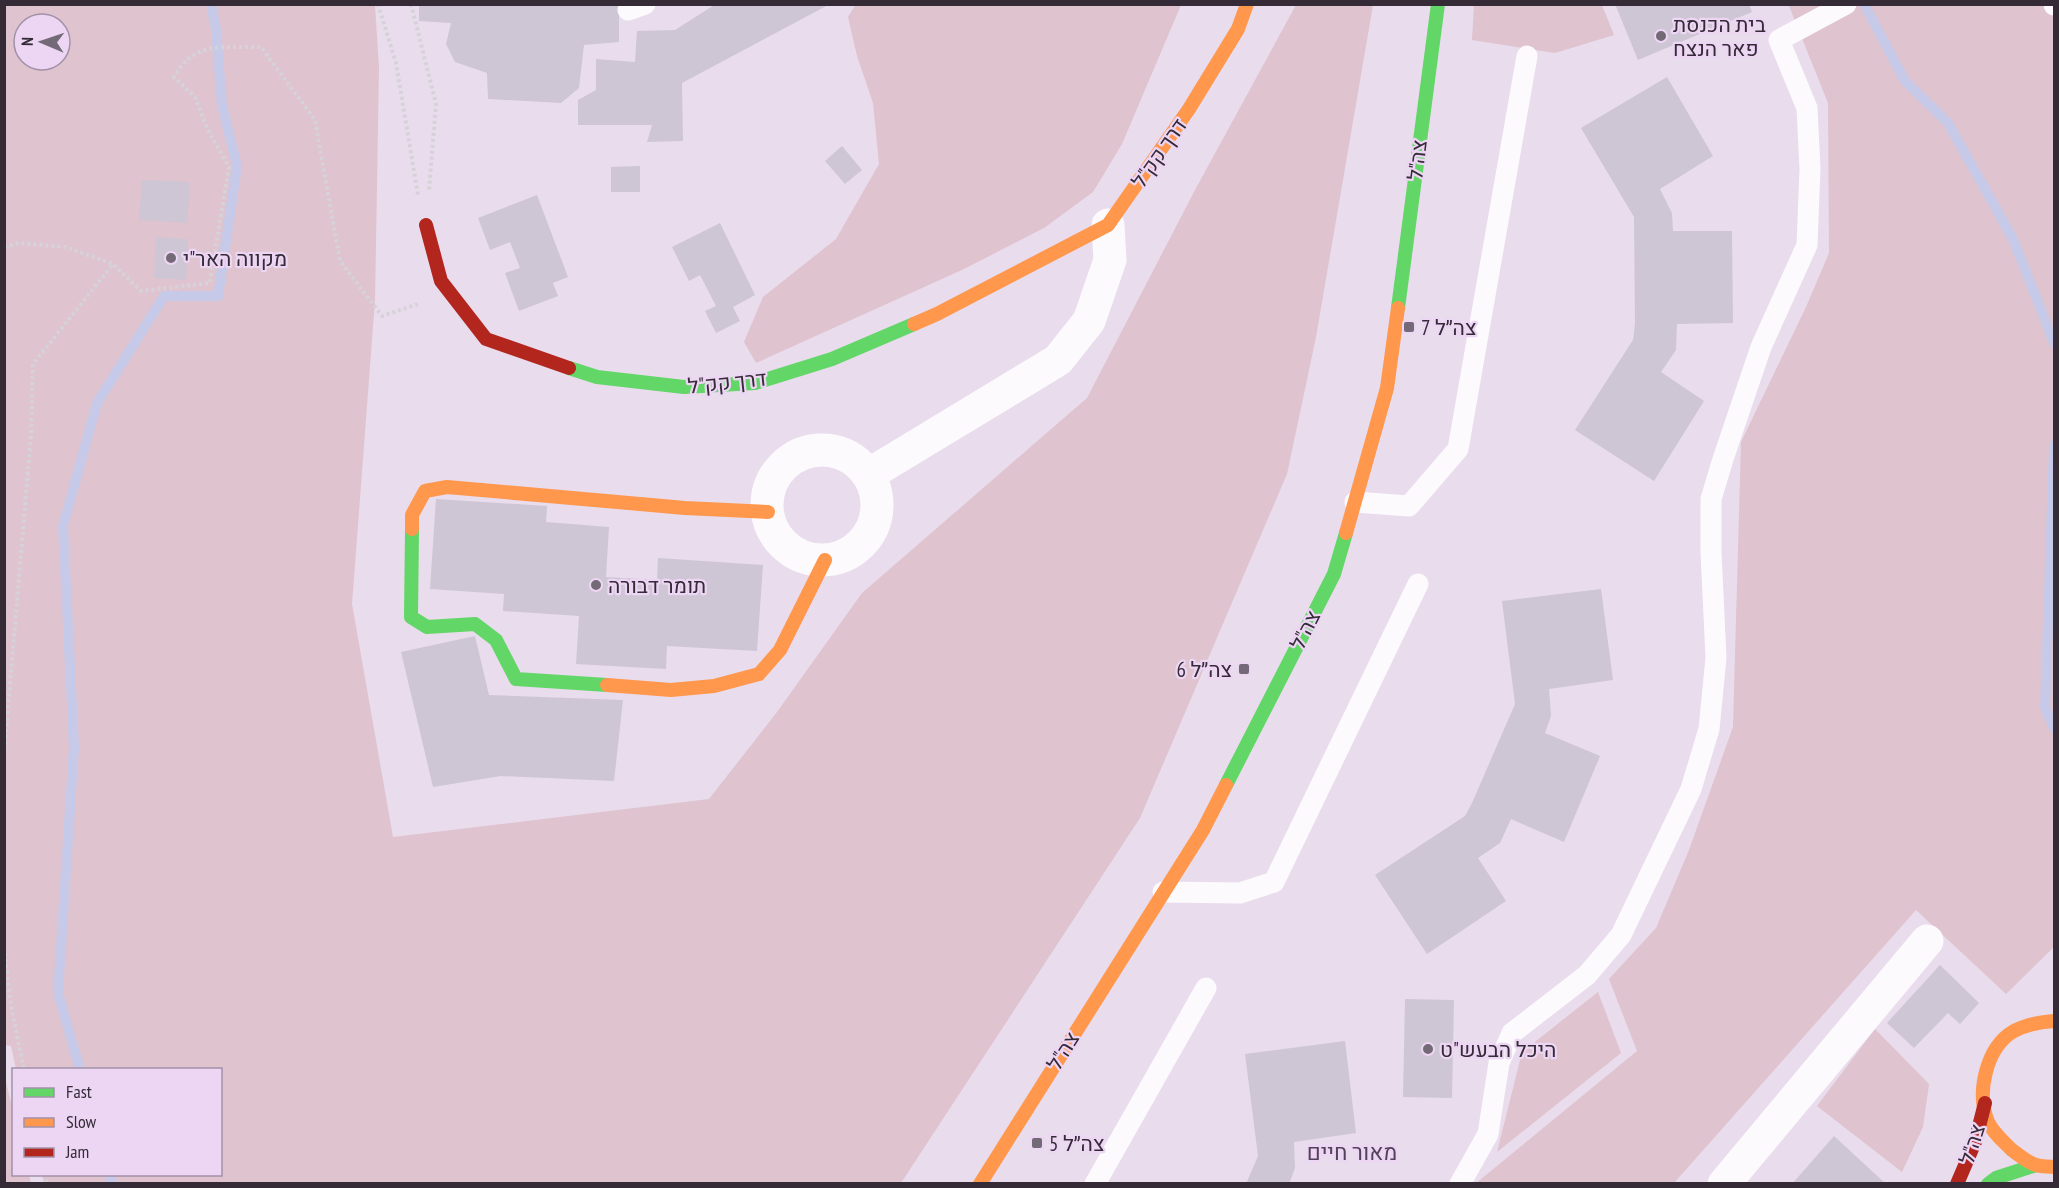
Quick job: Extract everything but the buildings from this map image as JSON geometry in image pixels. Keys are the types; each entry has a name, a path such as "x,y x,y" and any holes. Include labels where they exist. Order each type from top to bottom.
{"street":[{"name":"דרך קק\"ל","path":"426,225 441,281 486,339 597,378 684,387 755,383 832,359 937,314 1108,225 1189,109 1238,29 1247,4"},
{"name":"צה\"ל","path":"980,1184 1203,830 1334,574 1387,388 1438,4"},
{"path":"868,475 1058,360 1089,321 1110,260 1108,225"},
{"path":"821,450 839,452 856,461 868,475 875,492 877,511 872,529 861,544 845,555 825,560 808,558 794,552 781,541 772,528 768,512 768,496 774,478 786,463 802,454 821,450"},
{"path":"768,512 685,508 447,487 425,491 412,515 411,617 427,627 475,624 495,640 516,679 671,690 714,686 759,674 780,650 825,560"},
{"path":"1724,1184 1927,941"},
{"path":"2055,1013 2005,1037 1990,1056 1984,1077 1988,1123 2002,1141 2036,1165 2055,1167"},
{"path":"2039,1021 2055,1021"},
{"name":"צה\"ל","path":"1957,1184 1975,1142 1985,1103"},
{"name":"צה\"ל","path":"1989,1184 1996,1178 2036,1165"}],"lane":[{"path":"1460,1184 1488,1134 1499,1063 1512,1033 1587,975 1621,935 1691,789 1709,729 1716,658 1711,499 1761,347 1807,244 1810,169 1807,108 1779,40 1846,4"},
{"path":"1355,502 1409,506 1458,449 1527,56"},
{"path":"1163,892 1240,893 1274,882 1418,584"},
{"path":"1095,1184 1206,988"}],"path":[{"path":"378,4 396,63 418,194 426,225"},
{"path":"411,4 436,104 426,225"},
{"path":"4,247 19,243 65,247 113,264 141,291 210,283 229,167 207,128 195,97 174,77 183,62 205,48 261,47 315,120 340,261 382,315 451,293"},
{"path":"4,756 31,436 33,364 113,264"},
{"path":"4,947 11,1006 24,1068"}],"shaded area":[{"path":"856,4 1181,5 1122,144 1093,192 1044,228 964,269 756,363 744,342 763,297 836,239 879,164 873,103 857,56 848,17"},
{"path":"1474,4 1602,5 1614,35 1555,53 1472,40"},
{"path":"1793,4 2054,5 2054,947 2006,994 1916,910 1674,1183 1475,1184 1637,1051 1609,979 1656,928 1689,850 1733,727 1741,442 1806,307 1829,253 1828,103 1789,6"},
{"path":"5,5 375,5 379,68 375,300 352,604 393,837 709,799 777,712 862,593 1087,398 1195,190 1296,5 1373,5 1316,337 1287,474 1140,818 901,1183 44,1183 42,1176 222,1176 222,1068 16,1068 11,1046 5,1045"},
{"path":"1598,992 1621,1053 1497,1152 1522,1052"},
{"path":"1875,1029 1929,1084 1923,1127 1902,1172 1817,1106"},
{"path":"4,1074 12,1107 12,1176 29,1176 31,1183 5,1183"}],"waterway":[{"path":"79,1068 58,993 74,747 63,526 97,403 164,296 218,296 237,166 222,105 216,29 211,4"},
{"path":"1864,4 1905,81 1948,123 2013,239 2054,343"},
{"path":"2054,445 2045,708 2054,728"},
{"path":"110,1176 112,1184"}],"traffic: fast":[{"path":"1398,308 1438,4"},
{"path":"569,368 597,377 684,387 755,383 832,359 914,324"},
{"path":"412,529 411,617 427,627 475,624 496,640 516,679 607,685"},
{"path":"1226,785 1334,574 1346,533"},
{"path":"1988,1184 1996,1178 2036,1165"}],"traffic: slow":[{"path":"914,324 1108,225 1189,109 1238,29 1247,4"},
{"path":"1346,533 1387,388 1398,308"},
{"path":"412,529 412,515 425,491 447,487 685,508 768,512"},
{"path":"607,685 671,690 714,686 759,674 780,650 825,560"},
{"path":"980,1184 1203,830 1226,785"},
{"path":"2054,1021 2024,1027 2004,1038 1990,1059 1983,1098 1988,1122 2002,1141 2029,1162 2038,1166 2054,1167"}],"traffic: jam":[{"path":"426,225 441,281 486,339 569,368"},
{"path":"1957,1184 1975,1142 1985,1103"}],"place":[{"name":"בית הכנסת פאר הנצח","path":"1661,36"},
{"name":"מקווה האר\"י","path":"171,258"},
{"name":"צה״ל 7","path":"1409,327"},
{"name":"תומר דבורה","path":"596,585"},
{"name":"צה״ל 6","path":"1244,669"},
{"name":"היכל הבעש\"ט","path":"1428,1049"},
{"name":"צה״ל 5","path":"1037,1143"}],"district":[{"name":"מאור חיים","path":"1352,1152"}]}
